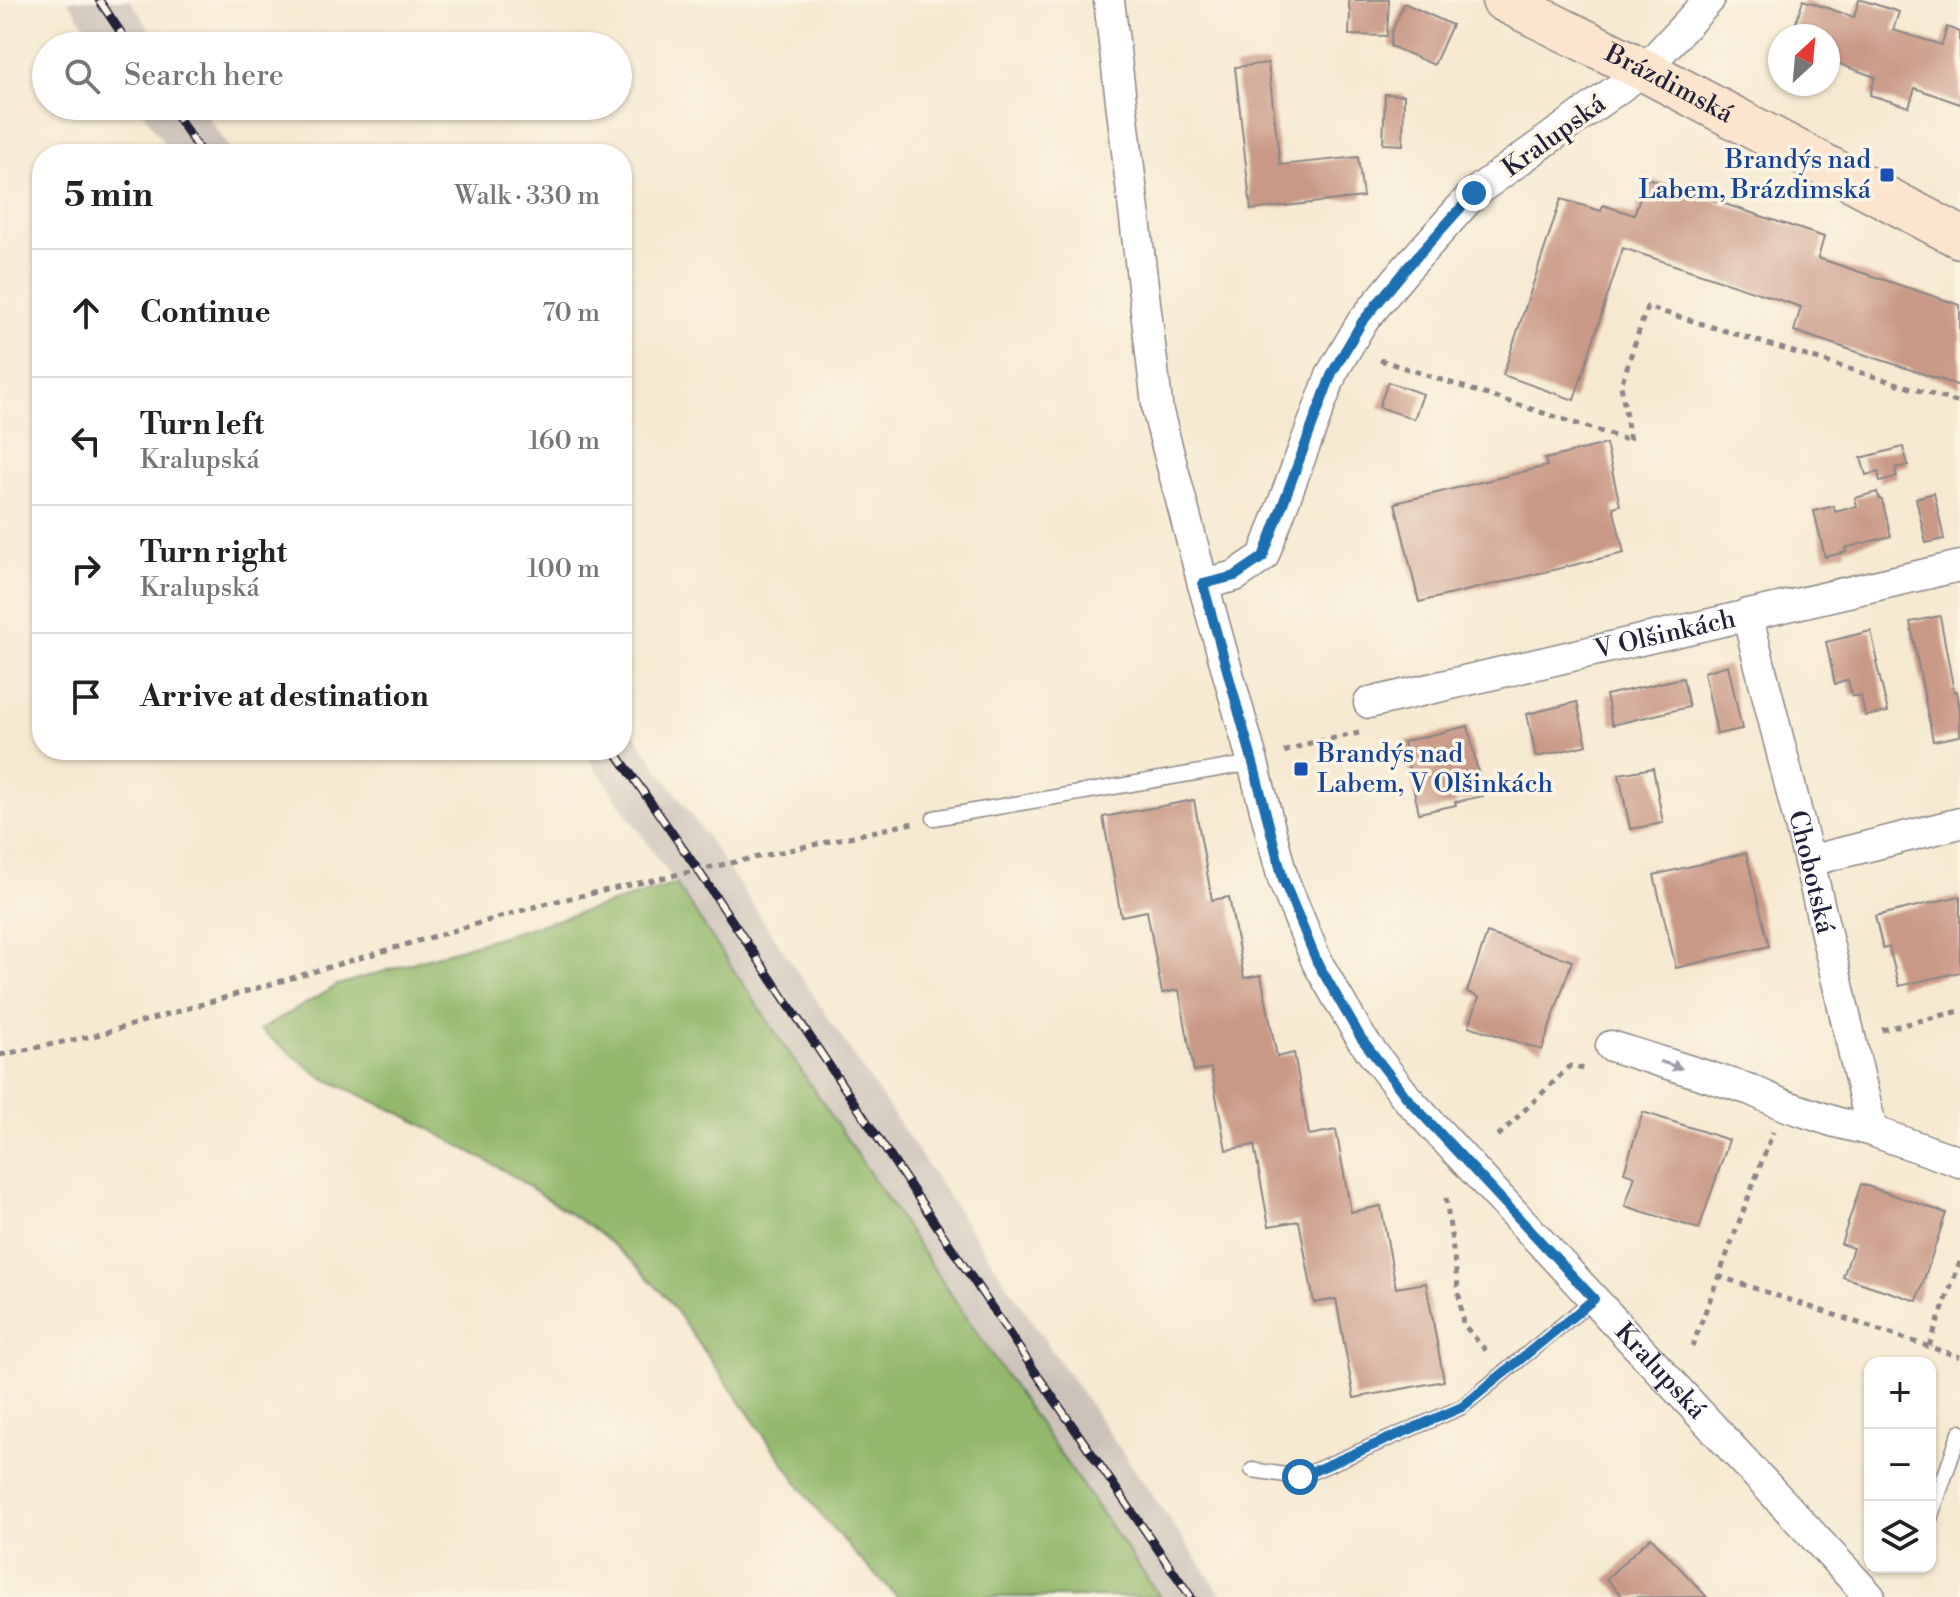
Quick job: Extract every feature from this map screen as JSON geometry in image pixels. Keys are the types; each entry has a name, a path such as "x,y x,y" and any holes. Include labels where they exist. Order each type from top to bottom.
{"street":[{"name":"Kralupská","path":"1109,0 1158,412 1283,879 1317,962 1361,1038 1407,1098 1870,1597"},
{"name":"Brázdimská","path":"1503,0 1644,70 1960,237"},
{"name":"Kralupská","path":"1203,584 1235,576 1263,557 1332,373 1362,322 1405,270 1474,193 1644,70 1709,0"},
{"name":"V Olšinkách","path":"1369,703 1960,566"},
{"name":"Chobotská","path":"1747,614 1872,1131"},
{"path":"1809,861 1960,823"},
{"path":"1606,1060 1731,1084 1784,1105 1960,1162"}],"lane":[{"path":"934,818 1253,763"},
{"path":"1252,1470 1300,1477 1462,1407 1594,1299"},
{"path":"1936,1502 1960,1432"}],"path":[{"path":"1380,360 1630,441 1621,385 1647,307 1960,403"},
{"path":"1253,763 1306,744 1365,731 1369,703"},
{"path":"0,1055 97,1035 548,903 934,818"},
{"path":"1850,1038 1960,1011"},
{"path":"1498,1136 1570,1066 1606,1060"},
{"path":"1692,1347 1784,1105"},
{"path":"1446,1198 1463,1324 1492,1358"},
{"path":"1929,1346 1960,1262"},
{"path":"1718,1276 1960,1357"}],"shaded area":[{"path":"68,0 130,0 152,32 90,32"},
{"path":"148,120 210,120 226,144 164,144"},
{"path":"632,730 1048,1345 1223,1597 1160,1597 1005,1375 590,760 632,760"}],"green space":[{"path":"676,884 1005,1375 1160,1597 898,1597 820,1514 665,1296 632,1261 599,1233 510,1174 410,1118 321,1077 260,1030 338,985"}],"building":[{"path":"1348,0 1389,0 1387,36 1349,35"},
{"path":"1803,0 1854,17 1859,0 1862,0 1899,12 1893,30 1942,45 1947,27 1960,32 1960,104 1915,88 1909,107 1870,95 1875,77 1840,64 1840,24 1796,24"},
{"path":"1404,3 1452,25 1434,65 1390,46 1392,31"},
{"path":"1268,63 1280,165 1358,157 1363,197 1251,210 1235,67"},
{"path":"1385,94 1404,95 1403,145 1383,144"},
{"path":"1647,178 1824,237 1818,258 1960,305 1960,386 1794,331 1801,307 1623,248 1574,400 1503,375 1561,199 1601,211 1603,205 1634,215"},
{"path":"1388,382 1423,394 1414,419 1379,407"},
{"path":"1606,444 1620,505 1613,507 1624,553 1419,602 1395,503 1547,466 1545,459"},
{"path":"1903,447 1908,465 1895,468 1897,477 1880,482 1878,472 1866,475 1861,458"},
{"path":"1877,492 1891,536 1845,548 1846,552 1825,557 1814,511 1834,506 1835,512 1857,506 1855,498"},
{"path":"1934,493 1944,539 1926,543 1916,498"},
{"path":"1940,616 1954,692 1957,691 1960,736 1933,741 1910,622"},
{"path":"1871,631 1888,712 1865,716 1861,696 1852,696 1848,680 1835,684 1826,642"},
{"path":"1728,665 1742,729 1717,734 1704,672"},
{"path":"1683,678 1689,707 1612,725 1606,695"},
{"path":"1577,702 1587,745 1536,757 1527,714"},
{"path":"1468,726 1483,796 1419,813 1403,742"},
{"path":"1653,768 1663,823 1630,829 1619,774"},
{"path":"1194,800 1212,900 1229,897 1244,978 1261,975 1277,1057 1294,1053 1309,1135 1336,1130 1351,1212 1381,1206 1396,1288 1426,1283 1444,1381 1354,1398 1336,1299 1314,1303 1299,1221 1269,1226 1254,1145 1226,1150 1211,1068 1194,1071 1179,990 1162,993 1147,911 1121,916 1103,817"},
{"path":"1746,853 1769,946 1676,968 1654,875"},
{"path":"1960,896 1960,972 1899,986 1889,947 1883,949 1875,916"},
{"path":"1487,933 1572,961 1542,1050 1469,1026 1479,997 1467,992"},
{"path":"1643,1112 1729,1140 1699,1229 1625,1206 1635,1176 1624,1172"},
{"path":"1861,1184 1946,1213 1917,1301 1843,1277 1853,1248 1841,1244"},
{"path":"1651,1537 1707,1597 1623,1597 1606,1579"}],"railway":[{"path":"99,0 121,32"},
{"path":"179,120 195,144"},
{"path":"621,760 1191,1597"}],"place":[{"name":"Brandýs nad Labem, Brázdimská","path":"1887,175"},
{"name":"Brandýs nad Labem, V Olšinkách","path":"1301,769"}],"route":[{"path":"1300,1477 1462,1407 1594,1299 1407,1098 1361,1038 1317,962 1283,879 1203,584 1235,576 1263,557 1332,373 1362,322 1474,193"}]}
